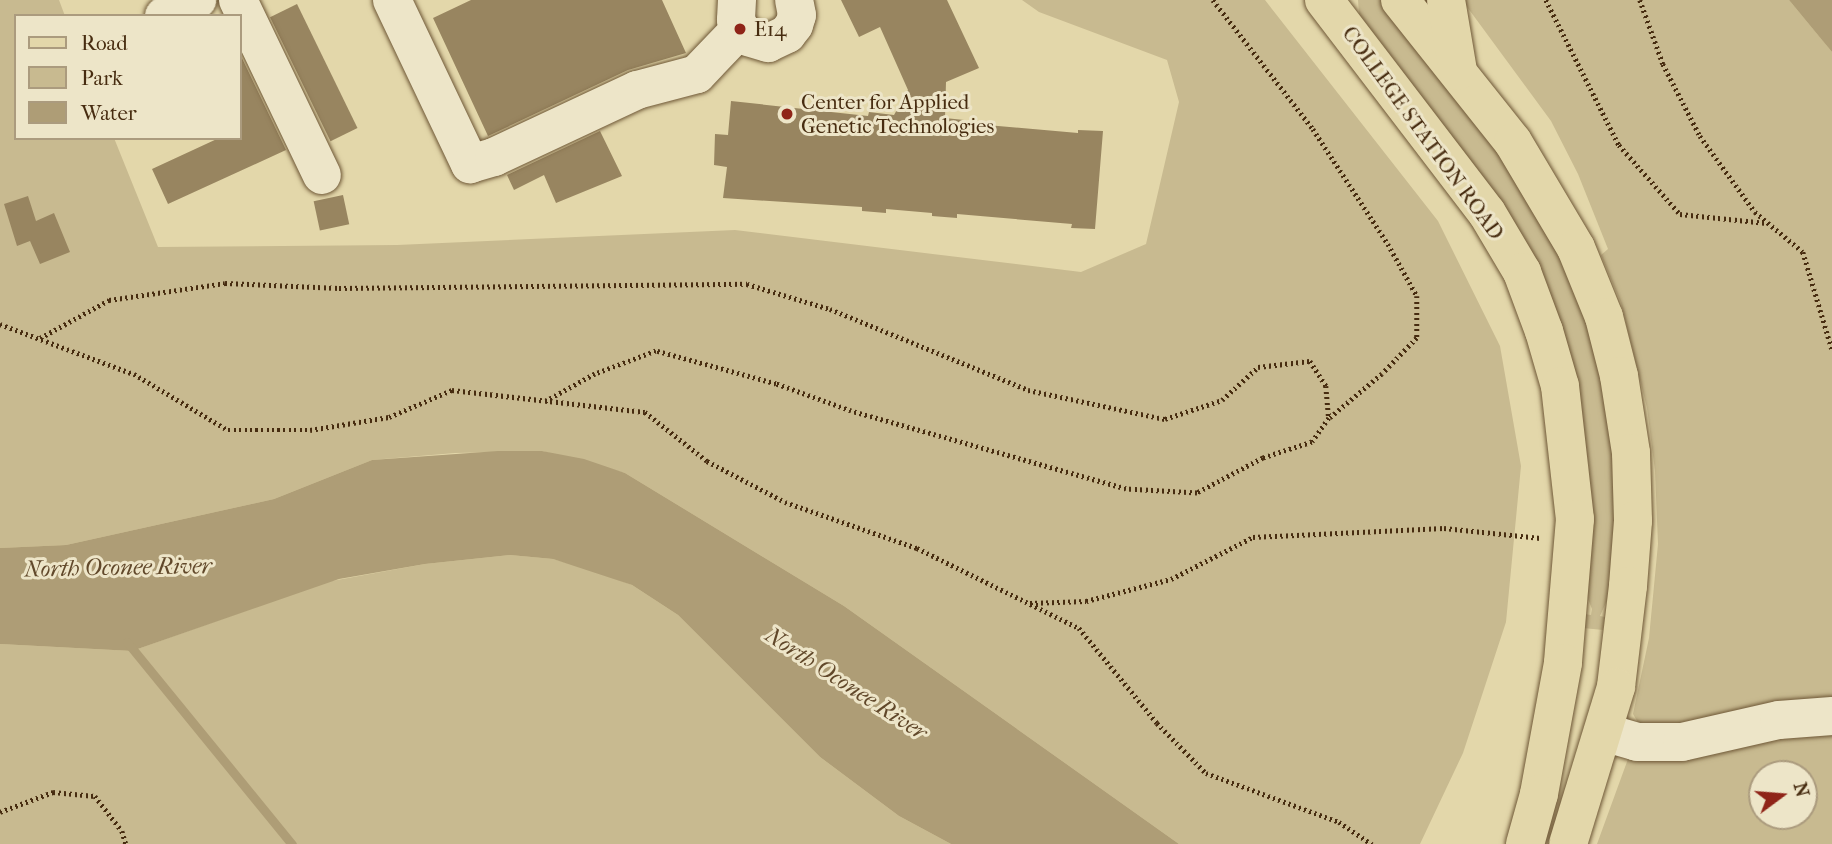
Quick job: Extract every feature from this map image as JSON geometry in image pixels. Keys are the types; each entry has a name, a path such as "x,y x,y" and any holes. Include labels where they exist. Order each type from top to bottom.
{"main road":[{"name":"COLLEGE STATION ROAD","path":"1324,0 1487,213 1522,272 1544,331 1560,386 1575,519 1563,663 1539,794 1525,844"},
{"path":"1400,0 1513,142 1576,247 1604,317 1619,376 1631,453 1633,521 1616,687 1568,844"},
{"path":"1446,0 1458,73"}],"lane":[{"path":"168,14 197,0"},
{"path":"238,0 323,175"},
{"path":"392,0 470,164 494,157 637,90 697,74 739,15 757,42 779,40 794,25 797,15 794,0"},
{"path":"1604,732 1637,742 1682,742 1779,720 1832,716"}],"path":[{"path":"546,401 595,374 656,351 776,384 851,411 1126,489 1198,493 1263,458 1311,442 1329,418 1382,374 1418,338 1417,296 1388,244 1313,129 1213,0"},
{"path":"1546,0 1619,145 1680,214 1768,223"},
{"path":"1640,0 1663,64 1700,136 1755,212 1803,252 1832,349"},
{"path":"40,338 108,300 225,283 339,288 747,284 830,309 1028,390 1165,419 1222,400 1258,368 1310,361 1326,386 1329,418"},
{"path":"0,324 134,374 228,430 310,430 389,417 452,390 645,412 706,461 785,502 917,548 1079,628 1157,723 1206,773 1339,822 1372,844"},
{"path":"1028,603 1086,601 1171,579 1253,537 1444,528 1540,538"},
{"path":"0,812 53,792 95,796 122,831 126,844"}],"green space":[{"path":"0,0 59,0 64,14 14,14 14,140 115,140 158,247 397,245 735,230 1081,272 1146,244 1179,102 1167,60 1039,12 1022,0 1265,0 1438,221 1500,346 1521,466 1506,622 1463,753 1420,844 1179,844 844,606 625,473 542,451 455,453 372,460 274,499 66,545 0,548"},
{"path":"1358,0 1382,0 1508,165 1550,235 1587,326 1599,367 1614,462 1616,509 1608,598 1600,616 1605,617 1603,630 1583,628 1584,614 1591,615 1592,609 1586,594 1589,468 1579,399 1492,189 1359,14"},
{"path":"1462,0 1789,0 1832,52 1832,844 1597,844 1640,726 1633,714 1649,638 1658,544 1655,471 1647,408 1621,303 1601,255 1608,249 1578,174 1551,121"},
{"path":"510,555 553,559 595,571 632,585 678,615 820,757 899,816 951,844 0,844 0,644 132,651 326,582 425,564"}],"water":[{"path":"1789,0 1832,0 1832,52 1822,40"},
{"name":"North Oconee River","path":"498,451 542,451 584,459 625,473 844,606 1179,844 951,844 899,816 820,757 678,615 632,585 553,559 510,555 425,564 339,579 132,651 0,644 0,548 66,545 274,499 372,460"}],"building":[{"path":"471,0 662,0 686,53 628,70 488,136 433,18"},
{"name":"Center for Applied Genetic Technologies","path":"841,0 947,0 979,68 946,82 945,118 964,120 964,123 1078,133 1078,130 1103,131 1095,229 1071,228 1072,224 957,214 957,218 886,209 886,213 862,211 862,207 723,198 727,167 714,165 715,134 728,135 731,101 868,116 869,112 894,115 908,90 880,27 859,37"},
{"path":"297,4 357,128 331,141 270,17"},
{"path":"242,58 286,150 168,204 152,169 215,140 242,140"},
{"path":"600,131 622,176 556,203 544,175 514,190 507,175"},
{"path":"343,195 349,224 320,231 314,201"},
{"path":"28,196 36,221 54,213 70,252 40,264 30,241 17,246 4,204"}],"waterway":[{"path":"127,642 292,844"}],"place":[{"name":"E14","path":"740,29"},
{"name":"Center for Applied Genetic Technologies","path":"787,114"}]}
